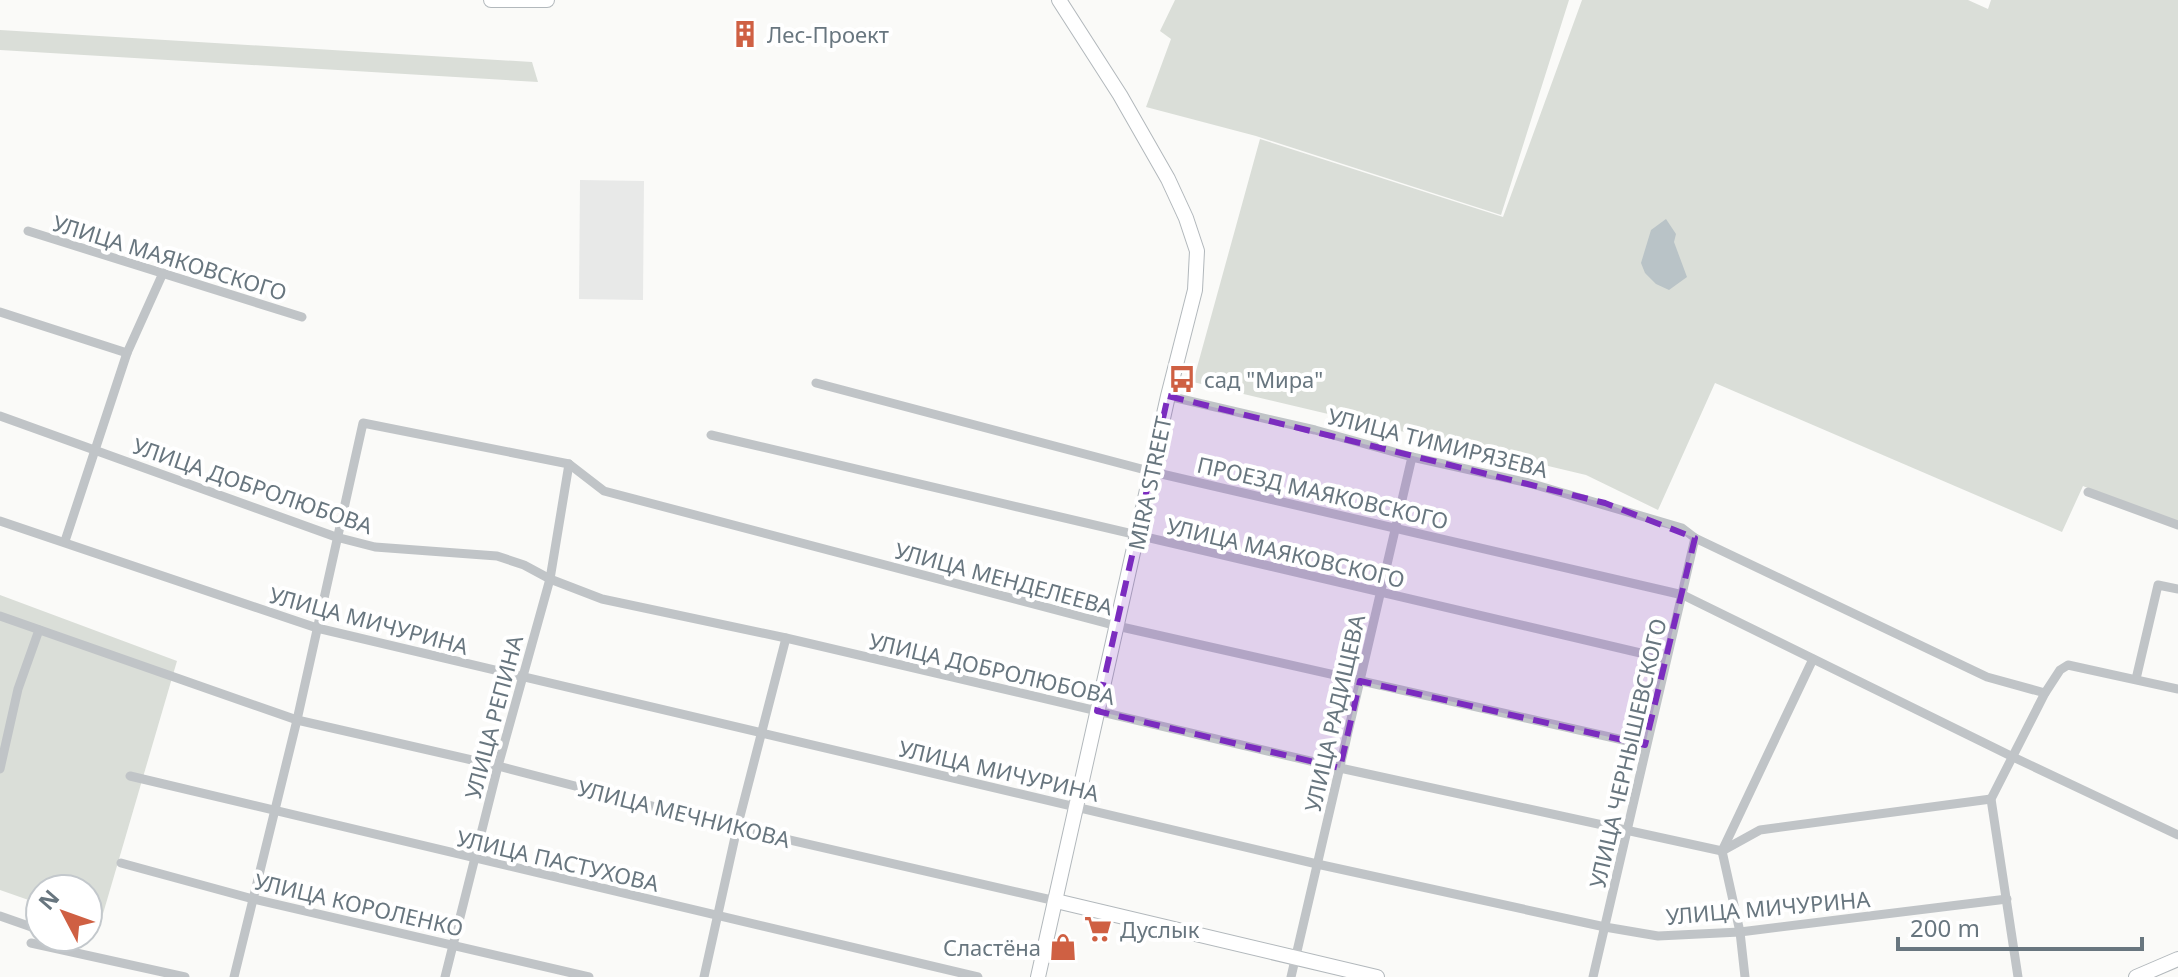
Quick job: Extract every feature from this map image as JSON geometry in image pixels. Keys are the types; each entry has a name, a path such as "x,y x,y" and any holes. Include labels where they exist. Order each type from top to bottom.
{"main road":[{"path":"491,0 547,0"},
{"name":"MIRA STREET","path":"1038,977 1168,396 1195,290 1197,251 1168,179 1120,95 1059,0"},
{"name":"УЛИЦА МЕЧНИКОВА","path":"1056,901 1377,977"},
{"path":"2136,977 2178,959"}],"street":[{"name":"УЛИЦА МАЯКОВСКОГО","path":"28,231 302,317"},
{"path":"65,541 127,353 163,273"},
{"path":"0,312 127,353"},
{"name":"ПРОЕЗД МАЯКОВСКОГО","path":"816,383 1153,472 1683,595"},
{"name":"УЛИЦА ТИМИРЯЗЕВА","path":"1168,396 1529,483 1682,528 1695,538 1987,677 2045,693"},
{"name":"УЛИЦА ДОБРОЛЮБОВА","path":"0,416 336,537 375,547 497,556 602,599 786,638 1340,768 1722,851"},
{"name":"УЛИЦА МЕНДЕЛЕЕВА","path":"336,537 363,423 569,464 604,491 1117,626 1645,745"},
{"name":"УЛИЦА МАЯКОВСКОГО","path":"711,435 1137,538 1380,591 1666,659"},
{"name":"УЛИЦА РАДИЩЕВА","path":"1291,977 1412,457"},
{"name":"УЛИЦА РЕПИНА","path":"445,977 498,766 550,579 569,464"},
{"path":"2088,492 2178,525"},
{"name":"УЛИЦА МИЧУРИНА","path":"0,521 317,628 522,679 1317,864 1605,927 1658,936 1740,932 2007,899"},
{"path":"234,977 297,720 336,537"},
{"name":"УЛИЦА ЧЕРНЫШЕВСКОГО","path":"1593,977 1695,538"},
{"path":"2136,679 2158,585 2178,589"},
{"path":"1683,595 2178,835"},
{"name":"УЛИЦА МЕЧНИКОВА","path":"0,616 297,720 498,766 737,828 1056,901"},
{"path":"0,769 18,689 39,630"},
{"path":"704,977 737,828 786,638"},
{"path":"1745,977 1740,932 1722,851 1813,659"},
{"path":"2018,977 1991,799 2045,693 2060,670 2068,665 2178,689"},
{"name":"УЛИЦА ПАСТУХОВА","path":"130,776 978,977"},
{"path":"1722,851 1760,830 1991,799"},
{"name":"УЛИЦА КОРОЛЕНКО","path":"121,863 253,899 589,977"},
{"path":"0,916 24,924"},
{"path":"76,953 185,977"}],"highlighted area":[{"path":"1168,396 1605,503 1695,538 1645,745 1360,681 1340,768 1097,711"}],"shaded area":[{"path":"1175,0 1569,0 1501,215 1256,136 1146,107 1171,39 1160,31"},
{"path":"1582,0 1968,0 1988,9 1991,0 2178,0 2178,526 2083,486 2062,532 1715,383 1658,510 1586,475 1193,382 1260,139 1503,217"},
{"path":"0,30 532,62 538,82 0,50"},
{"path":"580,180 644,181 643,300 579,299"},
{"path":"1666,219 1676,234 1674,242 1687,277 1669,290 1656,284 1645,273 1641,263 1651,230"},
{"path":"0,595 177,661 104,910 104,873 24,873 24,898 0,890"}],"place":[{"name":"Лес-Проект","path":"745,34"},
{"name":"сад \"Мира\"","path":"1182,379"},
{"name":"Дуслык","path":"1098,929"},
{"name":"Сластёна","path":"1063,947"}]}
